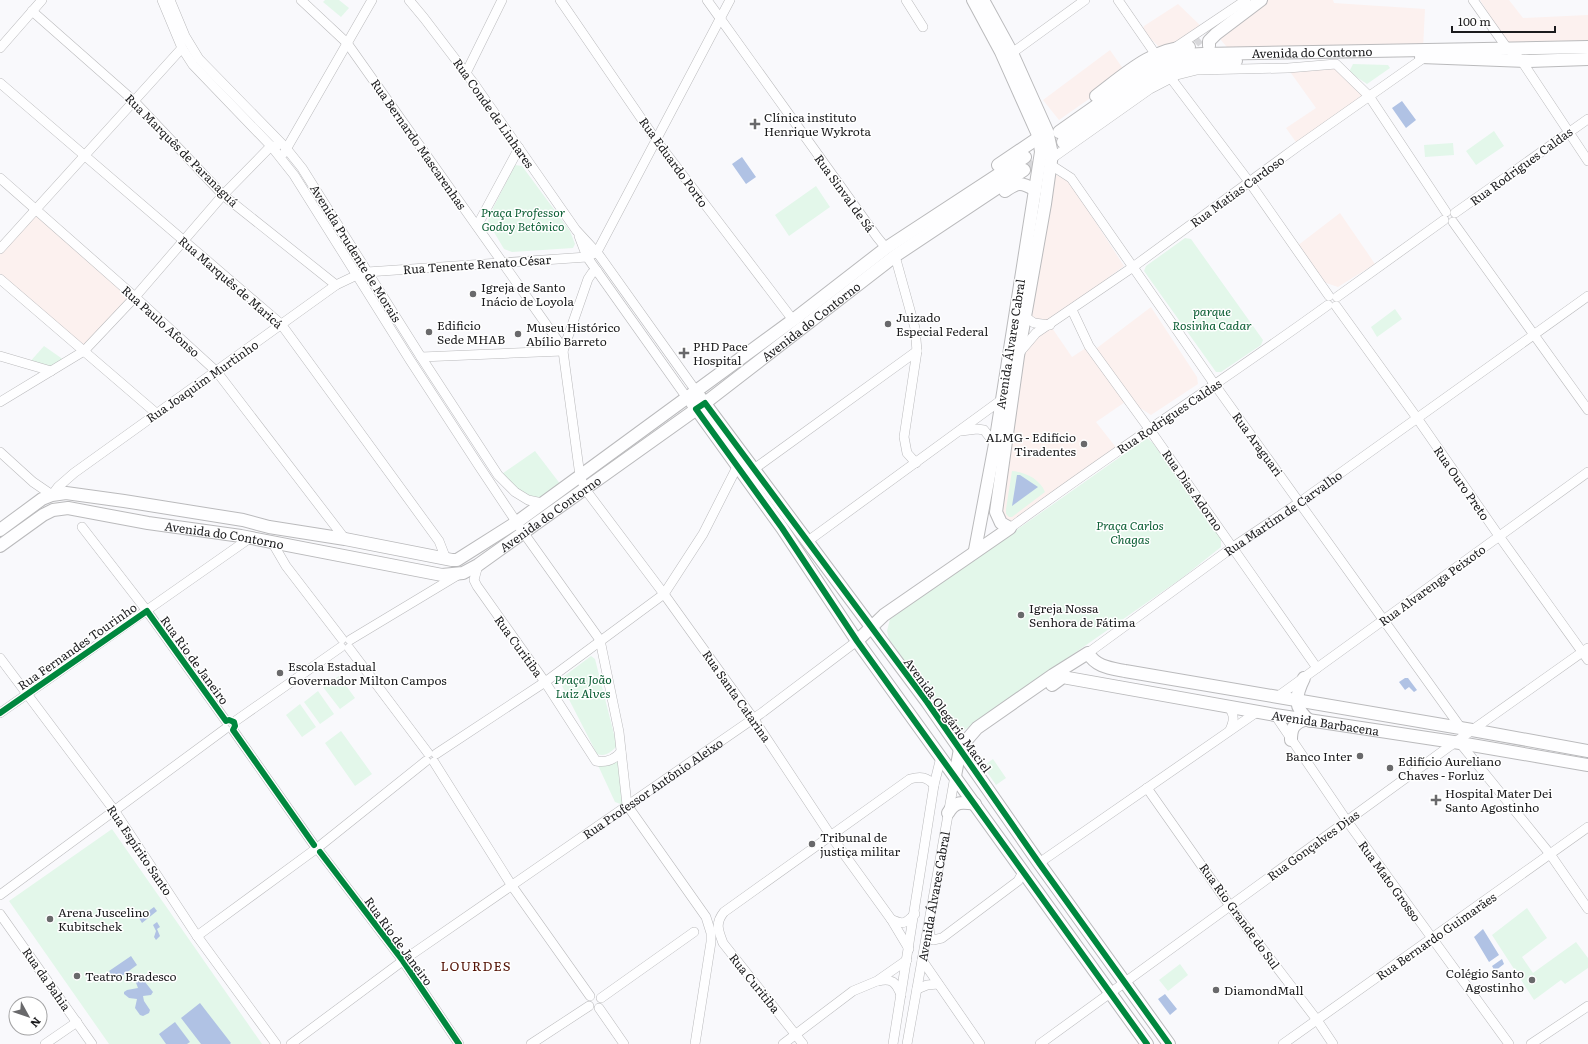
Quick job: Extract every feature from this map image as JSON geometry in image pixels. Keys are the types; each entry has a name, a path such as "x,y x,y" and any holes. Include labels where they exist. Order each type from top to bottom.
{"main road":[{"path":"973,0 1001,52 1052,136"},
{"path":"983,0 1012,53 1052,136"},
{"path":"891,252 908,228 1052,136 1139,64 1156,54 1209,41 1261,0"},
{"path":"1205,43 1219,47 1231,53"},
{"name":"Avenida do Contorno","path":"1052,136 1147,70 1166,60 1183,55 1588,47"},
{"name":"Avenida do Contorno","path":"1052,136 1165,75 1171,68 1198,62 1425,57 1521,60 1588,59"},
{"name":"Avenida Álvares Cabral","path":"1010,528 1001,523 996,512 1007,425 1024,316 1046,204 1051,162 1052,136"},
{"name":"Avenida Álvares Cabral","path":"975,550 995,444 1034,190 1040,161 1052,136"},
{"name":"Avenida do Contorno","path":"0,530 42,499 52,495 66,493 243,520 270,527 345,539 452,560 463,557 517,522 793,320 1025,157"},
{"name":"Avenida do Contorno","path":"0,546 43,515 53,510 68,508 148,523 289,544 442,575 463,573 478,565 700,406 891,252 1024,170"},
{"path":"891,252 942,232 1019,183 1025,184 1034,190"},
{"path":"1024,254 1027,264 1022,301 1024,316"},
{"name":"Avenida Olegário Maciel","path":"692,394 738,466 782,528 857,641 1147,1044"},
{"name":"Avenida Olegário Maciel","path":"700,406 754,469 808,541 826,568 960,749 1039,863 1169,1044"},
{"path":"43,515 52,495"},
{"path":"782,528 801,542 805,543 808,541"},
{"name":"Rua Professor Antônio Aleixo","path":"857,641 884,615 975,550 1010,528"},
{"name":"Avenida Barbacena","path":"1088,653 1099,665 1130,672 1588,751"},
{"name":"Rua Martim de Carvalho","path":"960,749 977,728 1053,674 1088,653"},
{"path":"1126,689 1130,681 1130,672"},
{"name":"Avenida Barbacena","path":"977,728 992,726 1063,678 1275,716 1457,743 1588,765"},
{"path":"1304,678 1298,689 1297,700 1299,711 1307,720"},
{"path":"1191,700 1196,692 1195,683"},
{"path":"1229,707 1228,700 1232,690"},
{"path":"1291,740 1291,732 1297,722 1307,720"},
{"path":"1457,743 1459,736 1466,729"},
{"name":"Avenida Álvares Cabral","path":"955,776 960,749"},
{"path":"948,813 953,806 958,803 963,802 975,804"}],"street":[{"path":"0,48 42,0"},
{"name":"Rua Bernardo Mascarenhas","path":"301,0 347,43 503,262 563,351 580,476"},
{"path":"282,159 286,148 372,0"},
{"name":"Rua Conde de Linhares","path":"409,0 466,73 576,230 597,252 692,394"},
{"path":"466,73 502,0"},
{"name":"Rua Eduardo Porto","path":"560,0 656,140 793,320"},
{"name":"Rua Sinval de Sá","path":"707,0 877,237 891,252"},
{"path":"597,252 730,0"},
{"path":"906,0 923,27"},
{"path":"1012,53 1085,0"},
{"path":"1118,0 1156,54"},
{"path":"1147,70 1173,50 1246,0"},
{"path":"1205,43 1254,0"},
{"path":"1473,0 1508,48 1521,60 1588,161"},
{"name":"Avenida Prudente de Morais","path":"169,1 182,48 193,65 282,159 410,360 523,532 600,640"},
{"name":"Avenida Prudente de Morais","path":"169,1 185,36 199,59 286,148 302,168 421,357 498,475 515,492 528,500 542,503"},
{"name":"Rua Marquês de Paranaguá","path":"32,11 134,101 223,195 336,285"},
{"path":"0,249 182,48"},
{"name":"Rua Matias Cardoso","path":"1018,356 1036,333 1072,310 1425,57"},
{"path":"1165,75 1170,64"},
{"name":"Avenida do Contorno","path":"1051,162 1150,89 1165,75 1197,70 1288,68 1336,64 1369,96"},
{"name":"Rua Ouro Preto","path":"1165,75 1250,183 1499,536 1586,653"},
{"name":"Rua Marquês de Maricá","path":"0,83 281,324 439,541 446,559"},
{"path":"1369,96 1449,217 1588,410"},
{"name":"Rua Rodrigues Caldas","path":"1010,528 1118,450 1215,385 1588,119"},
{"path":"0,402 84,351 135,296 223,195 271,146 286,148"},
{"path":"477,226 519,148"},
{"name":"Rua Araguari","path":"1051,162 1071,178 1215,385 1384,620 1466,729"},
{"name":"Rua Paulo Afonso","path":"0,178 135,296 217,372 345,539"},
{"name":"Rua Conde de Linhares","path":"576,230 587,257 692,394"},
{"name":"Rua Tenente Renato César","path":"357,275 368,272 587,257 597,252"},
{"path":"891,252 915,328 917,351 904,437 907,453 916,463"},
{"path":"421,357 563,351 588,279 592,273 597,271"},
{"name":"Rua Joaquim Murtinho","path":"52,495 58,487 74,473 156,413 217,372 336,285 357,275"},
{"path":"0,279 156,413"},
{"name":"Rua Martim de Carvalho","path":"1088,653 1234,547 1300,502 1588,296"},
{"name":"Rua Dias Adorno","path":"1072,310 1089,346 1234,547 1317,668"},
{"path":"1024,316 1034,323 1050,325"},
{"path":"754,469 917,351"},
{"path":"0,356 51,371"},
{"path":"808,541 1013,391"},
{"path":"960,431 977,428 984,430 995,444"},
{"path":"0,452 33,482 52,495"},
{"path":"197,936 317,848 431,758 545,682 664,594 703,534 738,466"},
{"name":"Rua Alvarenga Peixoto","path":"1277,697 1588,472"},
{"name":"Rua Santa Catarina","path":"580,476 585,489 664,594 753,718 831,836 891,919 909,949"},
{"name":"Rua Rio de Janeiro","path":"82,527 147,611 317,848 403,961 459,1044"},
{"name":"Rua Fernandes Tourinho","path":"0,713 250,538"},
{"path":"272,542 286,566 431,758 512,886 590,996"},
{"path":"286,566 289,544"},
{"name":"Rua Curitiba","path":"478,565 474,580 477,586 545,682 596,761 604,762 612,760 621,752"},
{"path":"0,900 3,893 230,726 346,644 459,574"},
{"path":"600,640 619,732 627,805 706,917 709,924 711,942 695,1044"},
{"name":"Rua Professor Antônio Aleixo","path":"291,1044 403,961 753,718 857,641"},
{"path":"1466,729 1586,653"},
{"name":"Rua Espírito Santo","path":"0,658 114,810 197,936 276,1044"},
{"path":"1229,707 1233,714 1234,721 1230,730"},
{"path":"1039,863 1256,712"},
{"name":"Rua Mato Grosso","path":"1275,716 1347,821 1509,1044"},
{"path":"1457,743 1550,854 1588,909"},
{"name":"Rua Gonçalves Dias","path":"1040,1044 1457,743"},
{"name":"Avenida Álvares Cabral","path":"893,1044 915,914 934,785 941,757"},
{"name":"Avenida Álvares Cabral","path":"907,1044 955,776"},
{"path":"831,836 910,779 924,777 930,780 934,785"},
{"name":"Rua Rio Grande do Sul","path":"1147,788 1230,906 1317,1020 1333,1044"},
{"name":"Rua Bernardo Guimarães","path":"1283,1044 1588,827"},
{"name":"Rua Curitiba","path":"803,1044 722,943 718,930 718,923 719,918 724,912 831,836"},
{"path":"928,924 930,936 934,940 942,938 1018,881 1023,872"},
{"name":"Rua da Bahia","path":"0,914 92,1044"},
{"path":"891,919 899,923 903,923 907,922 915,914"},
{"path":"600,998 694,932"},
{"path":"711,942 718,940 722,943"},
{"path":"877,981 907,960"},
{"path":"922,960 980,1044"},
{"path":"783,1044 853,991 877,981 886,979 892,981 897,985 901,996"},
{"path":"917,989 927,985 938,984"},
{"path":"590,996 597,995 600,998"},
{"path":"589,1006 588,1002 590,996"},
{"path":"599,1008 601,1004 600,998"},
{"path":"589,1006 595,1009 599,1008"},
{"path":"531,1044 589,1006"},
{"path":"1531,1044 1588,1006"},
{"path":"599,1008 624,1044"},
{"path":"45,1044 77,1022"}],"shaded area":[{"path":"1261,0 1333,0 1334,3 1425,9 1423,49 1231,52 1215,33"},
{"path":"1480,0 1509,0 1523,18 1588,15 1588,45 1508,45"},
{"path":"1178,4 1203,28 1161,49 1142,30 1144,26"},
{"path":"1110,50 1126,73 1059,120 1043,100"},
{"path":"1336,65 1367,96 1298,145 1286,128 1316,108 1288,69"},
{"path":"1050,172 1069,181 1124,266 1066,309 1050,325 1072,357 1089,346 1093,351 1151,307 1197,377 1198,384 1151,415 1128,400 1096,422 1118,450 1010,528 998,518 1018,356 1049,325 1024,316"},
{"path":"36,210 134,297 83,352 0,280 0,251"},
{"path":"1340,213 1375,264 1338,287 1326,283 1297,246"}],"green space":[{"path":"325,0 339,0 349,8 341,17 323,2"},
{"path":"1353,64 1388,65 1390,68 1367,84 1349,72"},
{"path":"1494,131 1504,146 1476,165 1466,151"},
{"path":"1453,143 1454,155 1425,157 1424,145"},
{"name":"Praça Professor Godoy Betônico","path":"515,165 522,166 570,231 575,244 573,248 512,252 504,249 488,222 489,216"},
{"path":"816,186 830,207 789,236 775,215"},
{"name":"parque Rosinha Cadar","path":"1185,238 1191,239 1263,340 1261,345 1221,372 1216,372 1144,271 1146,266"},
{"path":"1395,309 1402,319 1377,337 1371,327"},
{"path":"44,346 64,360 79,348 83,352 50,370 28,364"},
{"name":"Praça Carlos Chagas","path":"1147,438 1153,443 1221,537 1221,547 1182,578 963,731 955,731 889,639 887,631 890,619"},
{"path":"535,451 561,485 545,497 530,497 499,476"},
{"path":"1012,471 1032,477 1040,483 1045,492 1012,517 1009,517 1006,514 1006,509"},
{"name":"Praça João Luiz Alves","path":"591,656 595,659 617,746 610,752 603,755 597,754 559,680"},
{"path":"339,676 355,698 340,709 323,687"},
{"path":"318,691 334,714 320,724 304,702"},
{"path":"300,704 316,727 302,737 286,715"},
{"path":"341,731 372,774 355,786 325,743"},
{"path":"621,752 626,806 615,802 596,761"},
{"path":"993,759 1006,778 996,785 983,766"},
{"path":"112,829 262,1044 109,1044 9,901"},
{"path":"1527,908 1547,938 1522,957 1533,973 1576,942 1588,958 1588,968 1565,984 1561,980 1534,1000 1492,935"},
{"path":"1180,964 1188,975 1168,991 1159,980"}],"water":[{"path":"1402,101 1416,120 1406,128 1392,108"},
{"path":"742,157 756,177 746,184 732,164"},
{"path":"1017,475 1020,475 1038,487 1012,506"},
{"path":"1405,678 1408,678 1417,690 1414,692 1409,687 1405,690 1399,682"},
{"path":"154,907 157,911 142,923 139,918"},
{"path":"157,922 160,927 157,929 160,936 156,940 154,937 156,931 153,925"},
{"path":"1483,929 1499,955 1489,962 1474,937"},
{"path":"131,956 137,965 115,981 109,971"},
{"path":"1502,959 1504,964 1495,971 1492,966"},
{"path":"141,977 153,992 151,995 143,996 144,1001 150,1010 149,1013 143,1016 140,1015 135,1008 137,999 129,998 124,994 127,990 138,988 135,980"},
{"path":"1165,994 1177,1009 1170,1015 1158,999"},
{"path":"200,1003 231,1043 230,1044 201,1044 181,1018"},
{"path":"175,1022 190,1042 187,1044 166,1044 159,1034"}],"tunnel":[{"path":"1185,52 1200,39"},
{"path":"1024,170 1046,154"}],"cycle path":[{"path":"1147,1044 857,641 782,528 696,409 705,403 927,702 1039,863 1169,1044"},
{"path":"0,713 147,611 226,721 229,720 234,722 235,726 233,730 314,845"},
{"path":"320,852 403,961 459,1044"}],"place":[{"name":"Clínica instituto Henrique Wykrota","path":"755,124"},
{"name":"Igreja de Santo Inácio de Loyola","path":"473,294"},
{"name":"Juizado Especial Federal","path":"888,324"},
{"name":"Edificio Sede MHAB","path":"429,332"},
{"name":"Museu Histórico Abílio Barreto","path":"518,334"},
{"name":"PHD Pace Hospital","path":"684,353"},
{"name":"ALMG - Edifício Tiradentes","path":"1084,444"},
{"name":"Igreja Nossa Senhora de Fátima","path":"1021,615"},
{"name":"Escola Estadual Governador Milton Campos","path":"280,673"},
{"name":"Banco Inter","path":"1360,756"},
{"name":"Edifício Aureliano Chaves - Forluz","path":"1390,768"},
{"name":"Hospital Mater Dei Santo Agostinho","path":"1436,800"},
{"name":"Tribunal de justiça militar","path":"812,844"},
{"name":"Arena Juscelino Kubitschek","path":"50,919"},
{"name":"Teatro Bradesco","path":"77,976"},
{"name":"Colégio Santo Agostinho","path":"1532,980"},
{"name":"DiamondMall","path":"1216,990"}],"district":[{"name":"LOURDES","path":"476,965"}]}
